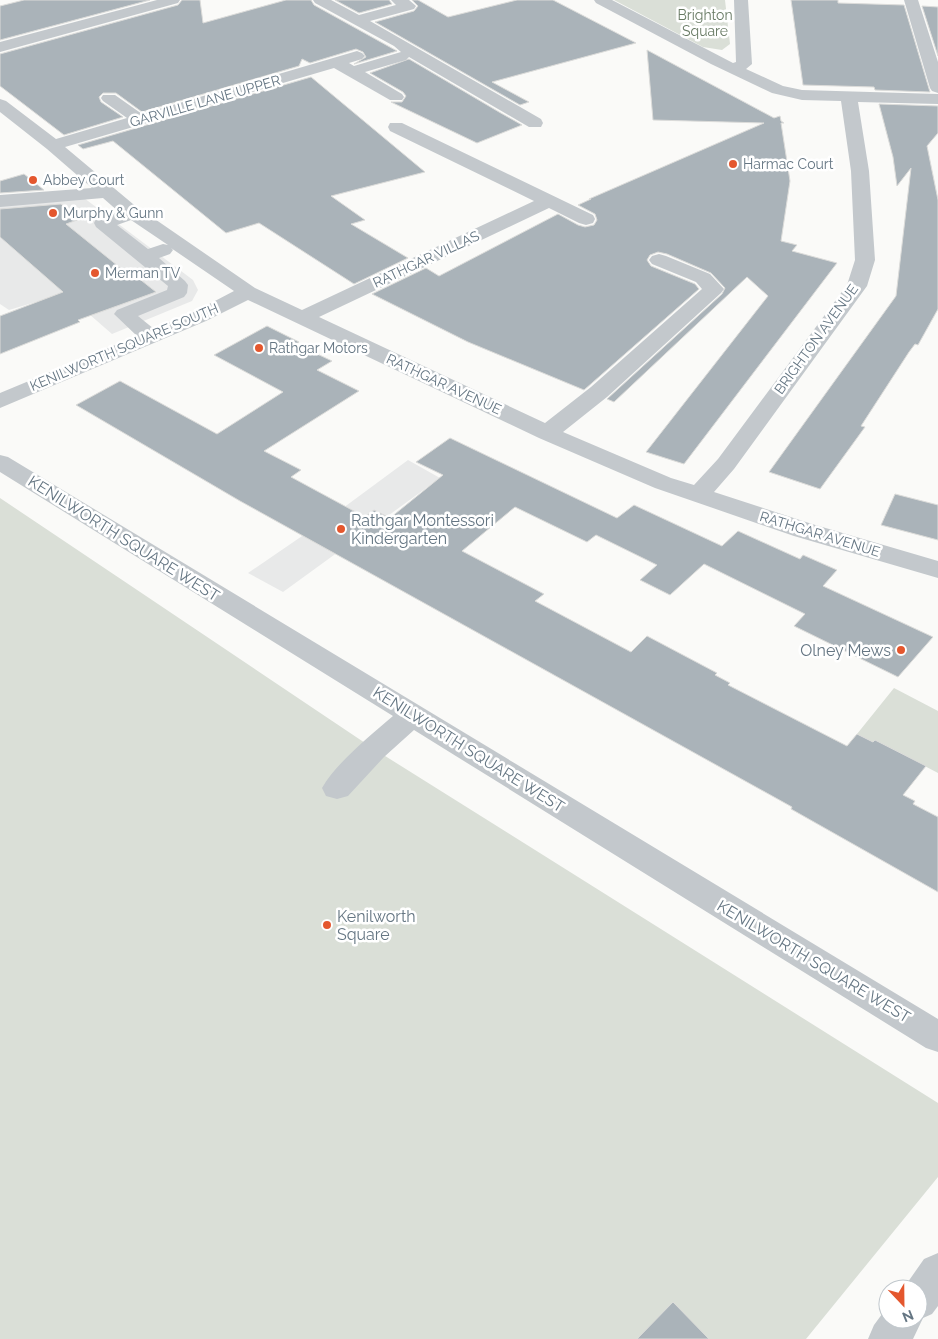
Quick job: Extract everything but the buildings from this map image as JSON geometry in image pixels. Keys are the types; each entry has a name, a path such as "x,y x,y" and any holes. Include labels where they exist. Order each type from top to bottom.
{"street":[{"path":"0,47 173,0"},
{"path":"320,0 535,123"},
{"path":"357,20 409,6 398,0"},
{"path":"601,0 717,61 778,90 802,95 849,98 938,99"},
{"path":"735,68 744,64 741,0"},
{"path":"911,0 938,88"},
{"name":"GARVILLE LANE UPPER","path":"53,145 234,95 336,62 354,64 401,57"},
{"path":"354,64 396,96"},
{"path":"109,98 140,120"},
{"name":"BRIGHTON AVENUE","path":"698,495 726,464 857,286 865,260 860,171 849,98"},
{"name":"RATHGAR AVENUE","path":"0,104 53,145 133,213 248,292 547,433 663,483 803,530 938,570"},
{"path":"401,128 586,219"},
{"path":"0,201 107,192"},
{"name":"RATHGAR VILLAS","path":"302,317 549,201"},
{"path":"133,213 103,223 178,284 177,293 124,314 152,337"},
{"path":"146,257 178,245"},
{"path":"547,433 599,392 714,289 703,278 659,260"},
{"name":"KENILWORTH SQUARE SOUTH","path":"0,401 199,317 248,292"},
{"name":"KENILWORTH SQUARE WEST","path":"0,462 938,1036"},
{"path":"337,788 374,748 413,715"},
{"path":"928,1286 938,1273"}],"shaded area":[{"path":"84,198 193,280 198,290 192,301 112,334 89,314 49,298 9,310 0,304 0,204"},
{"name":"Rathgar Montessori Kindergarten","path":"408,460 440,478 283,592 248,573 343,508"}],"green space":[{"name":"Brighton Square","path":"614,0 725,0 730,44 722,50 703,47"},
{"name":"Kenilworth Square","path":"0,498 374,749 938,1103 938,1177 806,1339 0,1339"},
{"path":"894,688 938,711 938,773 875,740 873,742 857,734"}],"place":[{"name":"Harmac Court","path":"733,164"},
{"name":"Abbey Court","path":"33,180"},
{"name":"Murphy & Gunn","path":"53,213"},
{"name":"Merman TV","path":"95,273"},
{"name":"Rathgar Motors","path":"259,348"},
{"name":"Rathgar Montessori Kindergarten","path":"341,529"},
{"name":"Olney Mews","path":"901,650"},
{"name":"Kenilworth Square","path":"327,925"}]}
